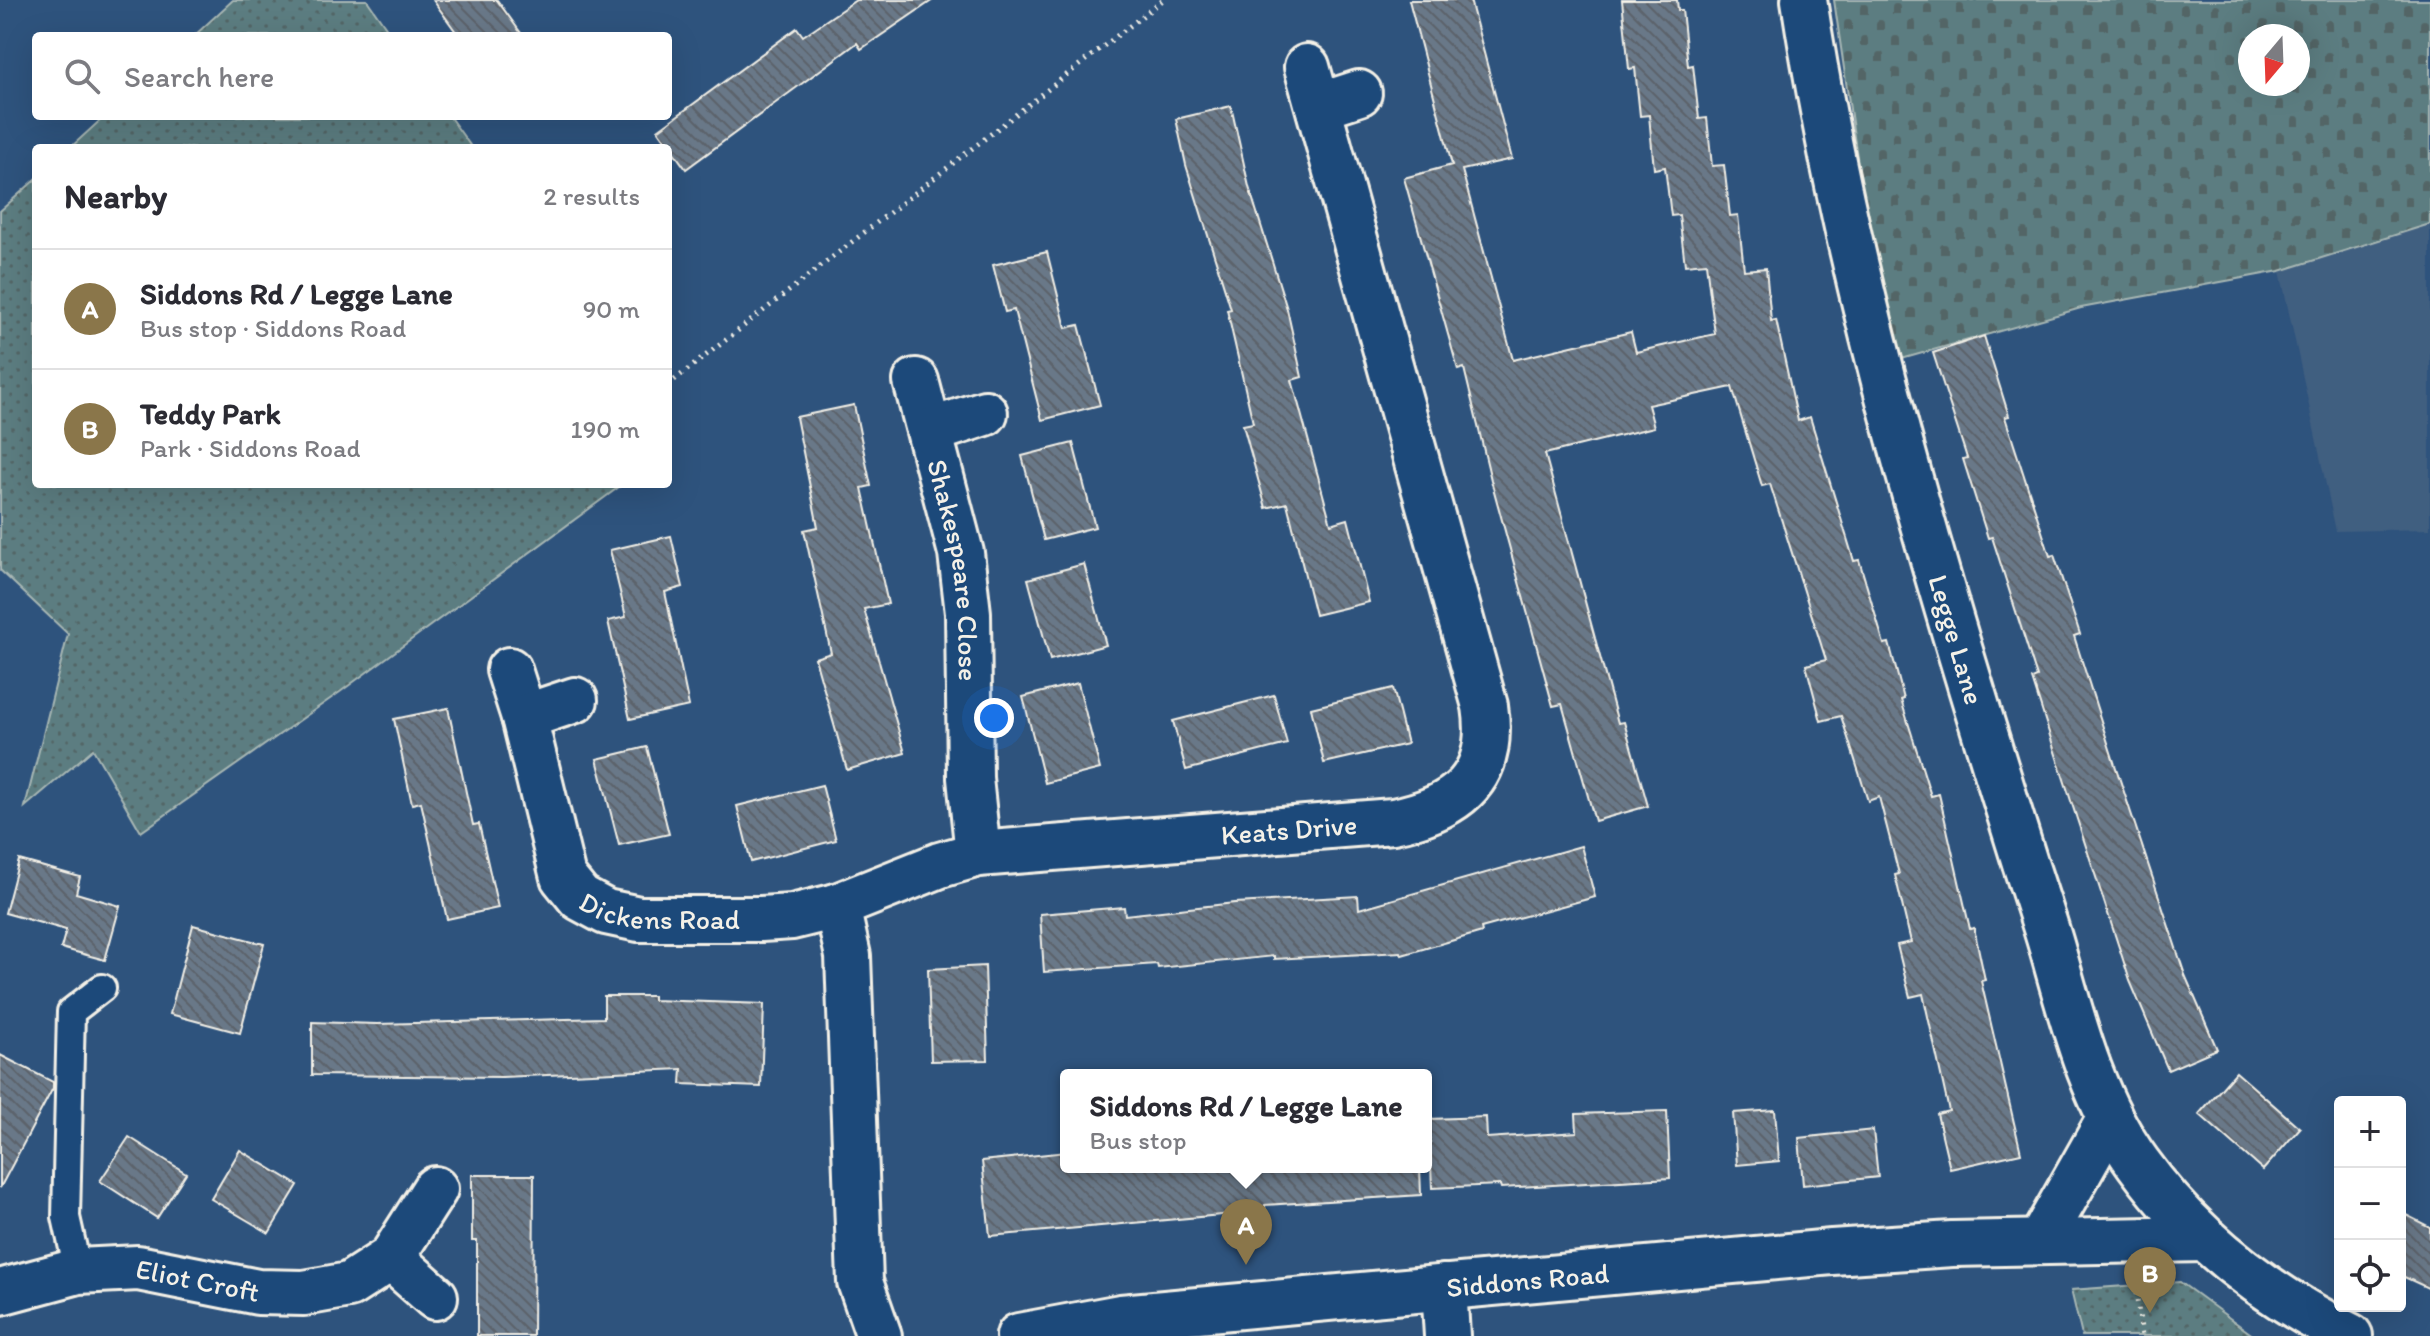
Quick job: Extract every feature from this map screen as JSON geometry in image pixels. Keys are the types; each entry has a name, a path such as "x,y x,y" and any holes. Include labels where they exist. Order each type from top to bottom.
{"street":[{"name":"Legge Lane","path":"1804,0 1858,282 1935,566 2075,1031 2110,1118 2137,1162 2205,1239"},
{"name":"Keats Drive","path":"837,906 940,865 978,854 1393,821 1420,816 1463,790 1478,773 1487,752 1485,706 1313,86 1359,93"},
{"name":"Shakespeare Close","path":"916,381 961,553 968,613 970,778 978,854"},
{"name":"Shakespeare Close","path":"930,431 985,413"},
{"name":"Dickens Road","path":"509,670 524,717 563,877 580,898 606,912 639,919 682,921 792,917 837,906"},
{"path":"524,717 575,700"},
{"path":"837,906 848,956 860,1282 879,1336"},
{"path":"2040,1242 2110,1118"},
{"name":"Eliot Croft","path":"0,1292 78,1271 138,1268 258,1292 304,1293 349,1285 391,1258 435,1189"},
{"path":"2205,1239 2243,1273 2350,1336"},
{"name":"Siddons Road","path":"1019,1336 1121,1317 1832,1252 1952,1244 2205,1239"},
{"path":"391,1258 435,1297"},
{"path":"1444,1287 1447,1336"}],"lane":[{"path":"78,1271 66,1217 71,1012 102,988"}],"path":[{"path":"672,382 1163,0"}],"shaded area":[{"path":"2430,224 2430,529 2336,531 2280,271"}],"green space":[{"path":"233,0 367,0 389,32 198,32"},
{"path":"1834,0 2430,0 2430,224 2280,271 2081,308 1898,360 1875,280"},
{"path":"101,120 452,120 469,144 74,144"},
{"path":"32,183 32,488 618,488 340,692 141,832 93,749 25,807 68,634 0,570 0,211"},
{"path":"2180,1282 2254,1336 2082,1336 2071,1290"}],"building":[{"path":"433,0 497,0 520,32 456,32"},
{"path":"856,0 933,0 861,49 857,43 686,169 672,150 672,144 668,144 658,130 797,28 803,36"},
{"path":"1409,0 1470,0 1512,159 1462,170 1513,360 1631,332 1636,352 1715,334 1706,263 1685,265 1679,215 1671,216 1665,167 1654,169 1649,115 1640,116 1635,68 1629,69 1622,0 1677,0 1678,10 1682,10 1688,66 1693,65 1699,119 1707,118 1712,166 1724,165 1730,216 1738,215 1744,270 1766,268 1771,321 1776,320 1798,421 1810,417 1854,561 1859,560 1884,644 1889,643 1904,699 1901,700 1931,796 1939,794 1970,929 1974,928 1985,980 1981,981 2021,1153 1950,1169 1937,1114 1949,1111 1923,994 1910,997 1897,945 1911,942 1895,875 1899,874 1879,797 1868,801 1841,716 1821,721 1806,665 1826,660 1770,484 1762,486 1732,387 1648,405 1654,427 1545,454 1618,723 1624,722 1648,806 1595,821 1562,704 1553,706 1491,480 1464,368 1458,370 1404,178 1452,165"},
{"path":"1231,106 1249,187 1287,309 1302,377 1292,380 1331,524 1348,519 1369,602 1315,615 1287,503 1266,508 1243,425 1253,423 1227,310 1231,309 1186,165 1176,119"},
{"path":"1047,252 1066,328 1079,325 1100,405 1042,420 1014,310 1005,312 993,265"},
{"path":"1984,336 2009,416 2005,417 2050,556 2054,555 2080,634 2074,636 2115,765 2185,975 2217,1049 2168,1070 2130,981 2032,679 2037,677 1992,537 1988,538 1963,459 1967,458 1933,353"},
{"path":"854,405 871,486 862,488 888,604 864,609 905,753 847,770 815,658 831,653 804,530 818,527 796,417"},
{"path":"1073,443 1095,527 1044,540 1022,456"},
{"path":"671,536 683,587 665,592 689,706 630,719 608,621 626,617 610,550"},
{"path":"1084,564 1106,645 1050,660 1028,579"},
{"path":"1078,683 1100,769 1045,783 1023,697"},
{"path":"1393,688 1407,744 1324,763 1311,708"},
{"path":"1274,695 1287,744 1186,770 1173,721"},
{"path":"448,708 473,825 479,824 498,908 447,919 421,802 412,804 394,719"},
{"path":"647,747 669,834 619,845 597,759"},
{"path":"822,785 836,840 751,862 737,806"},
{"path":"1581,846 1595,897 1481,928 1482,932 1402,955 1401,952 1274,959 1274,956 1158,968 1157,964 1044,972 1040,914 1124,907 1125,915 1235,903 1358,896 1359,909"},
{"path":"19,860 80,877 76,893 120,906 105,960 61,948 66,930 5,913"},
{"path":"193,925 264,944 240,1033 170,1014"},
{"path":"985,966 988,1060 931,1061 928,969"},
{"path":"604,996 653,996 653,1000 764,1004 761,1087 681,1084 682,1069 502,1077 312,1075 312,1022 377,1024 604,1018"},
{"path":"0,1055 53,1082 53,1088 0,1188"},
{"path":"2236,1072 2300,1128 2263,1170 2199,1114"},
{"path":"1775,1110 1779,1161 1737,1165 1733,1113"},
{"path":"1667,1111 1670,1178 1501,1188 1500,1185 1432,1188 1432,1119 1486,1117 1487,1138 1577,1132 1576,1114"},
{"path":"1873,1130 1878,1177 1803,1185 1799,1138"},
{"path":"129,1137 186,1173 157,1218 100,1181"},
{"path":"240,1150 298,1185 269,1233 211,1199"},
{"path":"1060,1153 1060,1173 1420,1173 1421,1195 1265,1205 1265,1211 990,1236 982,1161"},
{"path":"472,1175 534,1175 533,1336 477,1336 477,1241 472,1241"},
{"path":"2406,1215 2430,1227 2430,1289 2406,1278"}],"place":[{"name":"Siddons Rd / Legge Lane","path":"1246,1265"},
{"name":"Teddy Park","path":"2150,1313"}]}
